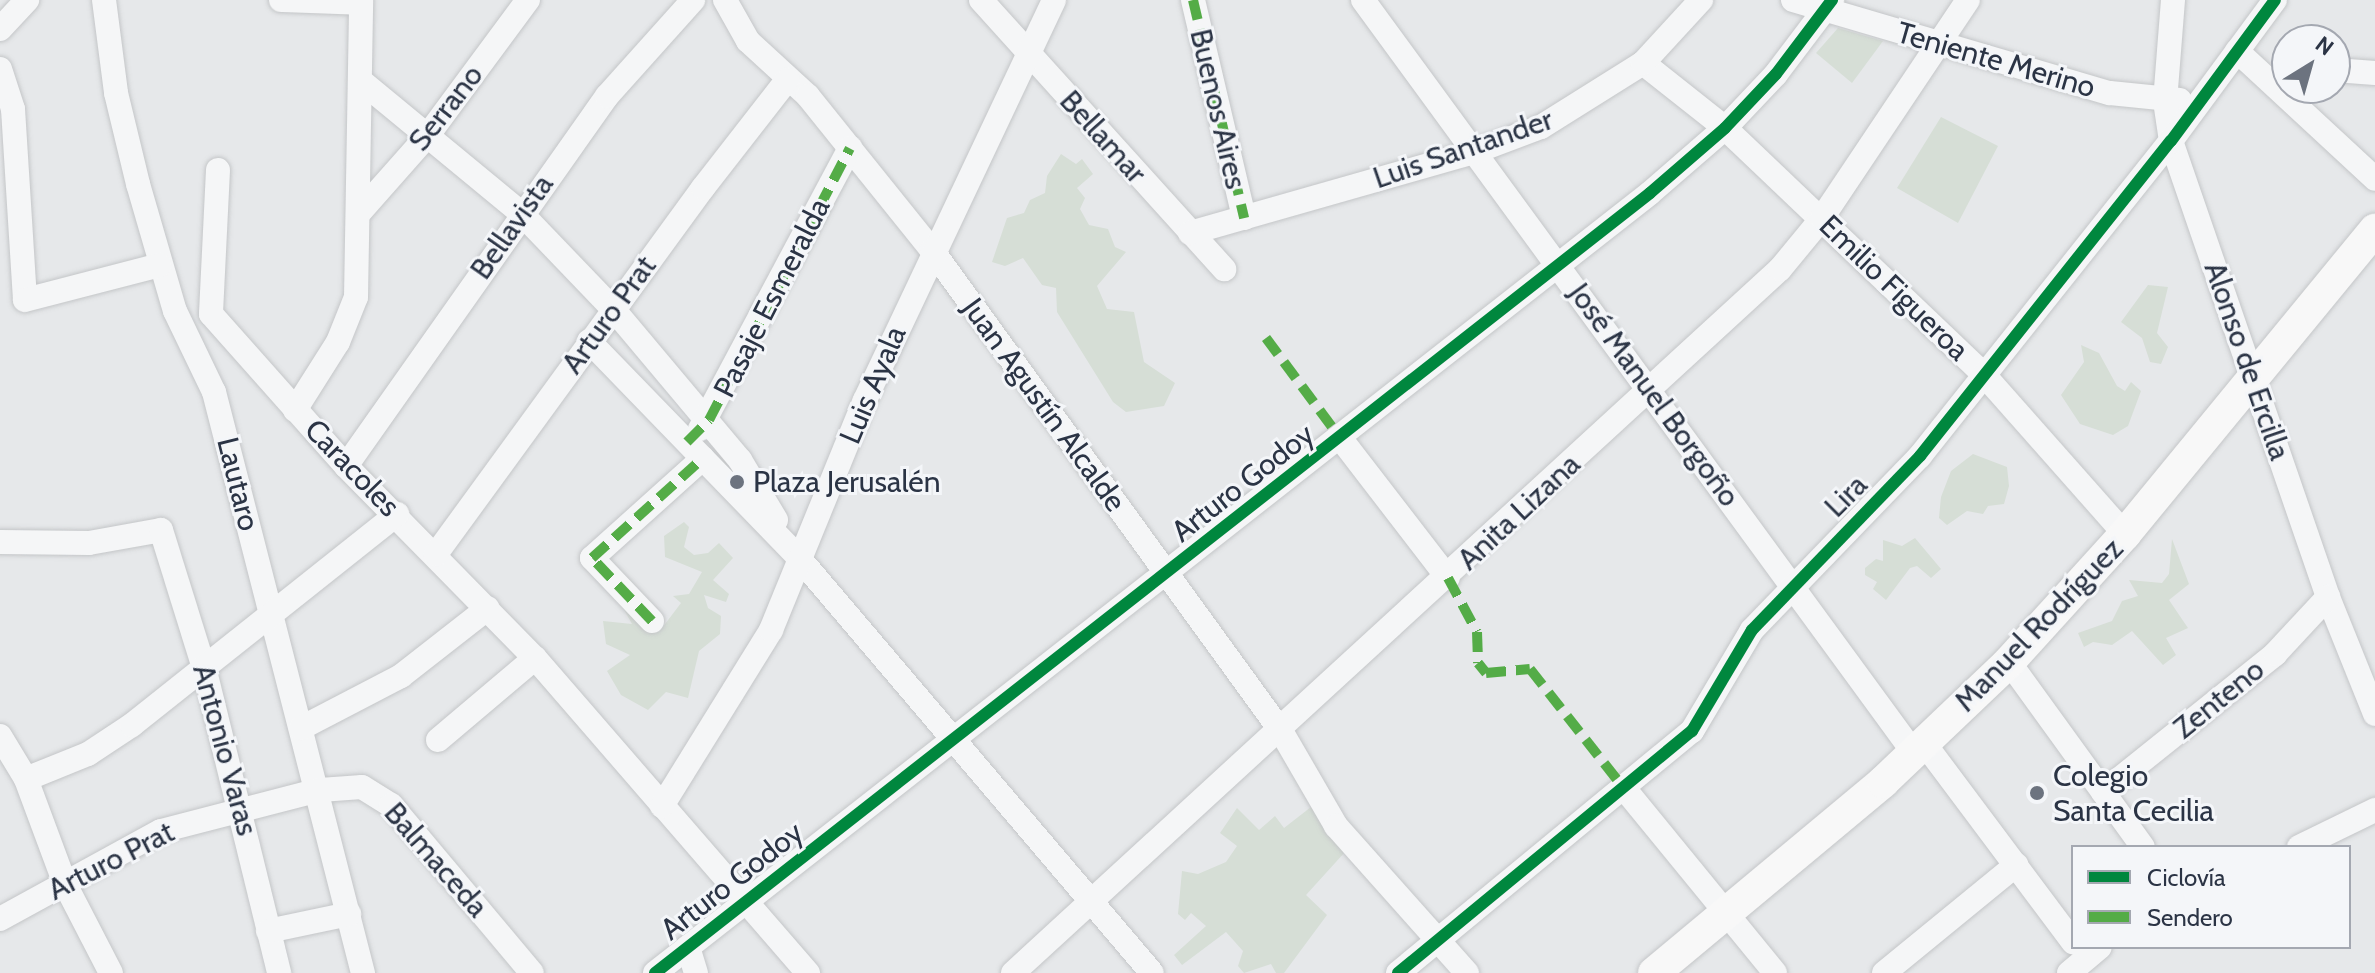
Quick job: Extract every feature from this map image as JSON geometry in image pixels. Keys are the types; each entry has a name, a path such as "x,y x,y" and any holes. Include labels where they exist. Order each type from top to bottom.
{"main road":[{"name":"Manuel Rodríguez","path":"1654,973 1919,748 2009,662 2125,534 2375,230"}],"street":[{"path":"0,29 27,0"},
{"name":"Lautaro","path":"104,0 116,93 160,265 180,323 214,392 301,728 320,790 361,972"},
{"path":"281,0 361,1"},
{"name":"Serrano","path":"359,213 428,135 528,0"},
{"name":"Bellavista","path":"346,466 521,213 607,96 693,0"},
{"name":"Juan Agustín Alcalde","path":"725,0 748,41 808,96 932,250 1281,731 1336,826 1467,973"},
{"name":"Luis Ayala","path":"662,806 747,676 932,250 1054,0"},
{"name":"Buenos Aires","path":"1193,0 1244,218"},
{"name":"José Manuel Borgoño","path":"1363,0 1561,265 1791,587 2016,865 2071,941"},
{"name":"Luis Santander","path":"1190,233 1477,151 1572,111 1643,63 1701,0"},
{"name":"Teniente Merino","path":"1793,0 1828,5 1939,44 2110,93 2165,101 2202,98"},
{"name":"Anita Lizana","path":"1013,973 1448,578 1780,269 1822,218 1968,0"},
{"name":"Alonso de Ercilla","path":"2173,0 2165,101 2171,141 2328,597 2375,714"},
{"name":"Lira","path":"1398,973 1692,731 1742,644 1791,587 1896,483 1985,376 2171,141 2275,0"},
{"name":"Caracoles","path":"361,1 359,280 352,313 295,410 535,658 808,973"},
{"name":"Bellamar","path":"990,5 1028,53 1224,269"},
{"name":"Arturo Godoy","path":"655,973 1561,265 1725,128 1776,74 1828,5"},
{"path":"2237,51 2257,66 2375,179"},
{"name":"Emilio Figueroa","path":"1643,63 1725,128 1985,376 2125,534"},
{"path":"2257,66 2271,67"},
{"path":"0,69 13,109 25,300 160,265"},
{"path":"2351,71 2375,73"},
{"name":"Arturo Prat","path":"436,554 589,341 787,80"},
{"path":"361,81 521,213 614,310 740,460 800,559"},
{"name":"Pasaje Esmeralda","path":"652,621 592,558 695,450 850,148"},
{"path":"218,170 211,314 295,410"},
{"path":"589,341 800,559 957,739 1152,973"},
{"path":"1341,439 1448,578"},
{"path":"26,779 88,754 205,671 397,514"},
{"name":"Antonio Varas","path":"0,542 89,543 161,530 205,671 242,808 279,973"},
{"name":"Zenteno","path":"2103,792 2275,654 2328,597"},
{"path":"301,728 401,676 488,608"},
{"path":"438,740 535,658"},
{"path":"2009,662 2142,845"},
{"path":"0,736 26,779 65,884 111,973"},
{"name":"Balmaceda","path":"320,790 362,787 385,799 532,973"},
{"path":"1623,787 1775,973"},
{"name":"Arturo Prat","path":"0,919 135,842 242,808 320,790"},
{"path":"2303,845 2375,810"},
{"path":"1884,973 2016,865"},
{"path":"268,931 349,914"},
{"path":"688,947 696,973"}],"shaded area":[{"path":"1838,28 1883,41 1852,83 1816,53"},
{"path":"1941,117 1998,146 1958,223 1897,188"},
{"path":"1061,154 1076,164 1082,159 1093,174 1077,188 1085,198 1080,209 1089,225 1108,229 1115,247 1126,252 1097,286 1107,309 1134,312 1144,362 1175,383 1164,406 1126,412 1113,402 1057,312 1056,288 1042,285 1023,258 1005,266 992,262 1007,218 1024,213 1030,200 1045,193 1047,176"},
{"path":"2148,285 2168,287 2157,333 2168,347 2161,364 2150,362 2142,338 2121,322"},
{"path":"2081,345 2099,353 2117,386 2125,391 2131,382 2141,391 2128,426 2113,435 2080,424 2061,395 2084,362"},
{"path":"1973,454 2007,467 2009,486 2004,504 1988,506 1983,514 1967,511 1947,525 1939,518 1941,497 1951,471"},
{"path":"684,522 689,527 684,547 694,555 708,553 719,543 733,558 713,580 729,594 726,602 704,595 708,608 721,616 720,634 699,651 688,698 666,692 648,710 621,695 607,671 630,655 606,644 603,621 632,624 621,604 659,632 681,603 673,596 689,594 702,572 665,557 664,536"},
{"path":"1915,538 1941,569 1931,578 1917,566 1910,568 1886,600 1873,589 1877,582 1865,575 1865,568 1876,559 1883,561 1883,540 1902,546"},
{"path":"2172,539 2189,584 2169,600 2188,628 2166,638 2176,655 2163,665 2132,631 2112,645 2093,642 2084,647 2078,633 2112,621 2122,601 2138,596 2129,580 2162,583 2169,574"},
{"path":"1311,807 1345,852 1306,895 1327,915 1284,973 1276,973 1271,964 1244,973 1238,966 1243,951 1226,932 1182,965 1174,955 1206,926 1191,913 1185,920 1178,914 1182,871 1198,874 1226,862 1237,846 1220,833 1237,808 1259,830 1275,816 1284,828"}],"marked path":[{"path":"1193,0 1244,218"},
{"path":"687,442 709,420 850,148"},
{"path":"1266,338 1341,439"},
{"path":"652,621 592,558 703,458"},
{"path":"1448,578 1477,632 1478,663 1486,673 1530,669 1623,787"}],"cycle path":[{"path":"655,973 1650,193 1725,128 1776,74 1832,0"},
{"path":"1398,973 1692,731 1752,630 1920,456 2171,141 2275,0"}],"place":[{"name":"Plaza Jerusalén","path":"737,482"},
{"name":"Colegio Santa Cecilia","path":"2037,793"}]}
